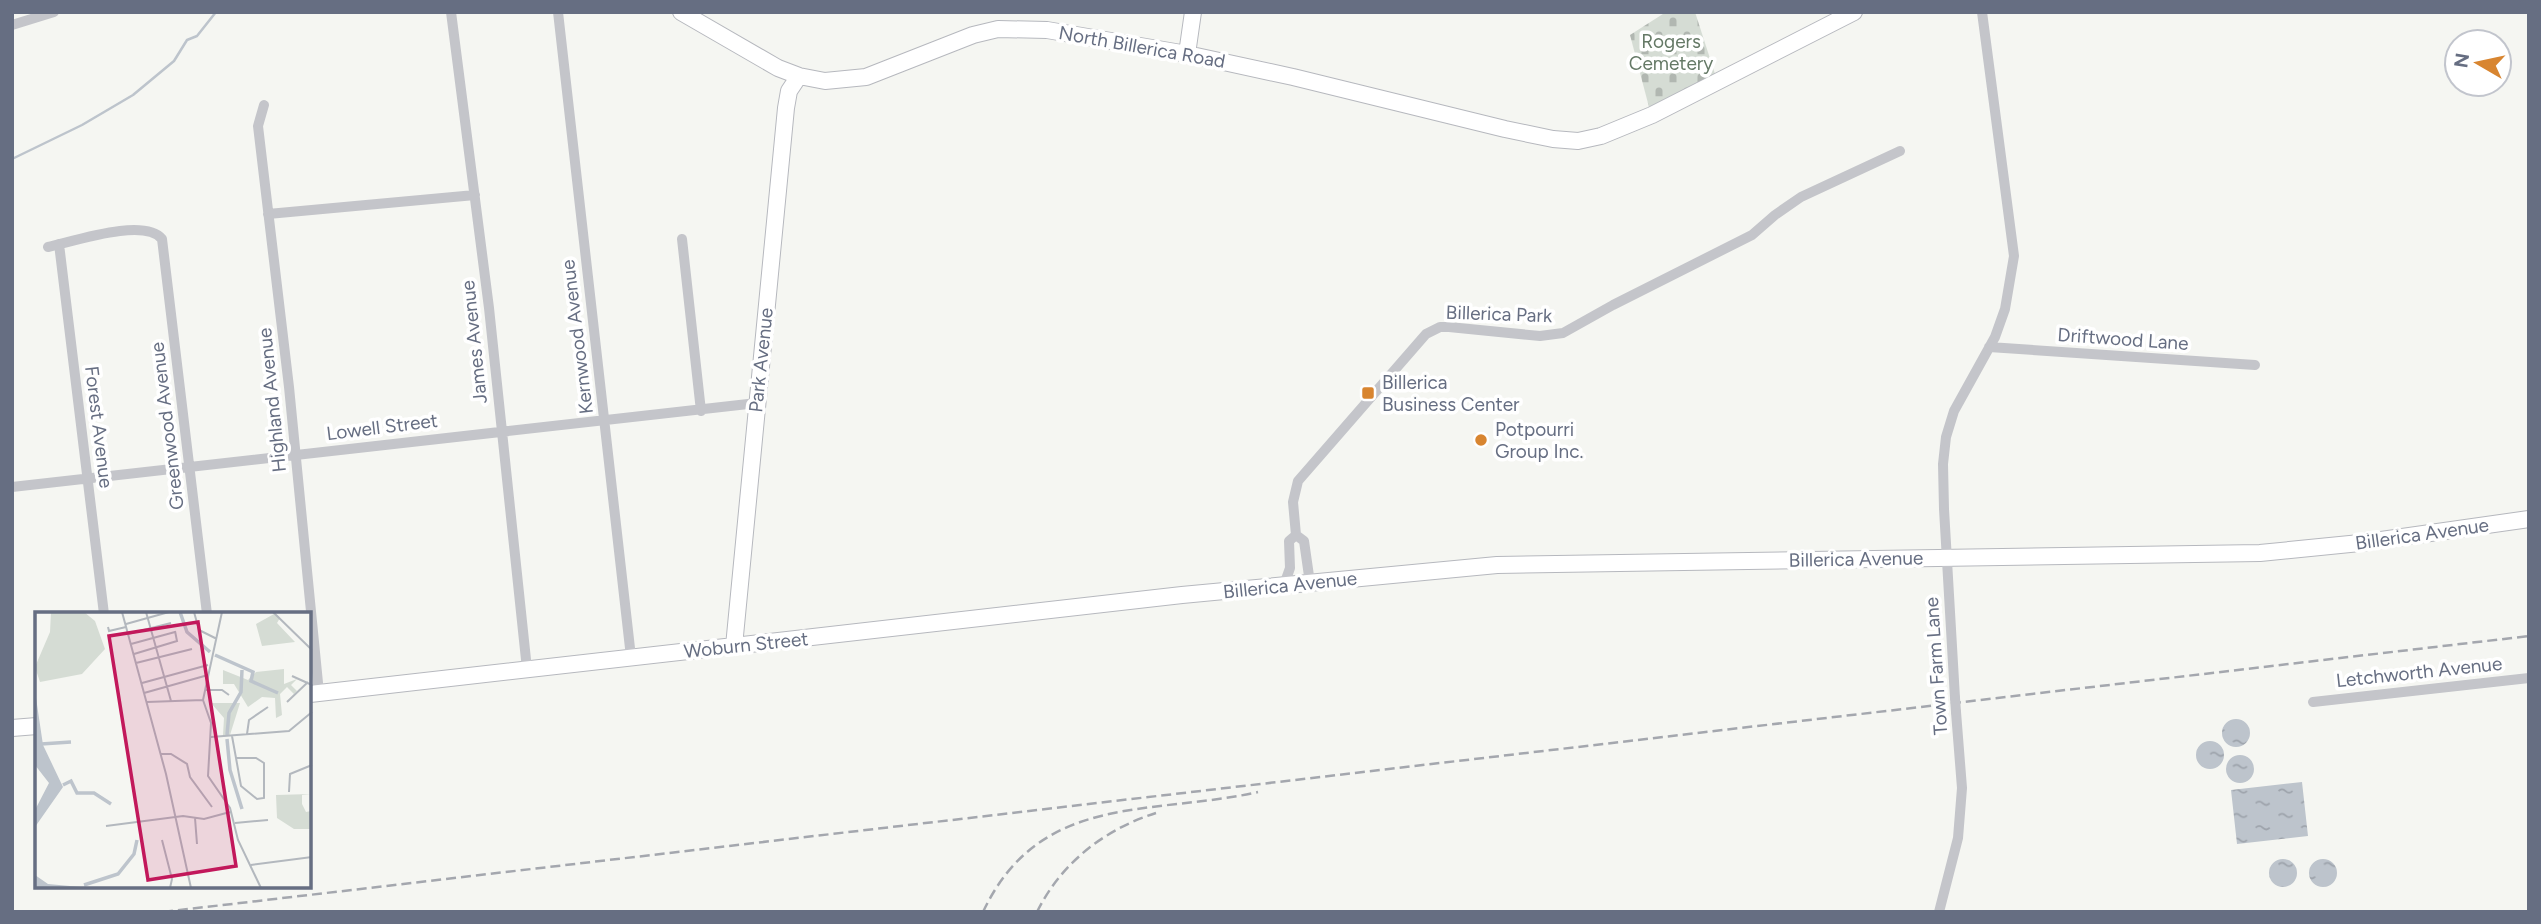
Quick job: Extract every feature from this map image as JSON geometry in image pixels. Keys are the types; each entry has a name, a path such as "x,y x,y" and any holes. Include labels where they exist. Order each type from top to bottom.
{"main road":[{"name":"North Billerica Road","path":"681,12 706,19 779,68 799,76 825,81 866,77 973,35 1018,28 1047,30 1187,54 1505,129 1577,141 1601,136 1643,119 1854,12"},
{"path":"1187,54 1193,12"},
{"name":"Park Avenue","path":"734,646 786,108 789,91 799,76"},
{"name":"Billerica Avenue","path":"1182,595 1497,565 2260,553 2360,543 2529,519"},
{"name":"Woburn Street","path":"314,693 1182,595"},
{"path":"12,728 35,726"}],"street":[{"path":"12,25 54,12"},
{"name":"James Avenue","path":"451,12 475,195 527,669"},
{"name":"Kernwood Avenue","path":"558,12 631,657"},
{"name":"Town Farm Lane","path":"1939,912 1958,838 1962,788 1946,558 1943,464 1946,437 1954,411 1989,347 2005,309 2014,255 1982,12"},
{"name":"Highland Avenue","path":"264,105 258,126 295,456 308,612"},
{"name":"Billerica Park","path":"1311,583 1304,541 1296,535 1293,502 1298,481 1426,334 1440,327 1540,336 1563,333 1752,235 1801,197 1900,151"},
{"path":"268,214 475,195"},
{"name":"Greenwood Avenue","path":"53,246 68,240 128,231 142,230 158,235 164,252 207,612"},
{"path":"682,239 701,411"},
{"name":"Forest Avenue","path":"53,246 88,479 104,612"},
{"name":"Driftwood Lane","path":"1989,347 2255,365"},
{"name":"Lowell Street","path":"12,487 757,403"},
{"name":"Billerica Park","path":"1284,585 1290,568 1289,541 1296,535"},
{"name":"Highland Avenue","path":"312,668 314,693"},
{"name":"Letchworth Avenue","path":"2313,702 2529,678"}],"green space":[{"name":"Rogers Cemetery","path":"1666,12 1695,12 1715,74 1649,107 1630,35"}],"water":[{"path":"2236,719 2246,723 2250,733 2246,743 2236,747 2226,743 2222,733 2226,723"},
{"path":"2210,741 2220,745 2224,755 2220,765 2210,769 2200,765 2196,755 2200,745"},
{"path":"2240,755 2250,759 2254,769 2250,779 2240,783 2230,779 2226,769 2230,759"},
{"path":"2302,782 2308,836 2237,844 2231,790"},
{"path":"2283,859 2293,863 2297,873 2293,883 2283,887 2273,883 2269,873 2273,863"},
{"path":"2323,859 2333,863 2337,873 2333,883 2323,887 2313,883 2309,873 2313,863"}],"waterway":[{"path":"12,159 82,125 133,95 174,61 187,40 197,36 216,12"}],"railway":[{"path":"163,912 2529,636"},
{"path":"983,912 1007,873 1035,846 1067,827 1102,816 1139,809 1258,792"},
{"path":"1037,912 1059,878 1086,850 1119,828 1156,813"}],"place":[{"name":"Billerica Business Center","path":"1368,393"},
{"name":"Potpourri Group Inc.","path":"1481,440"}]}
